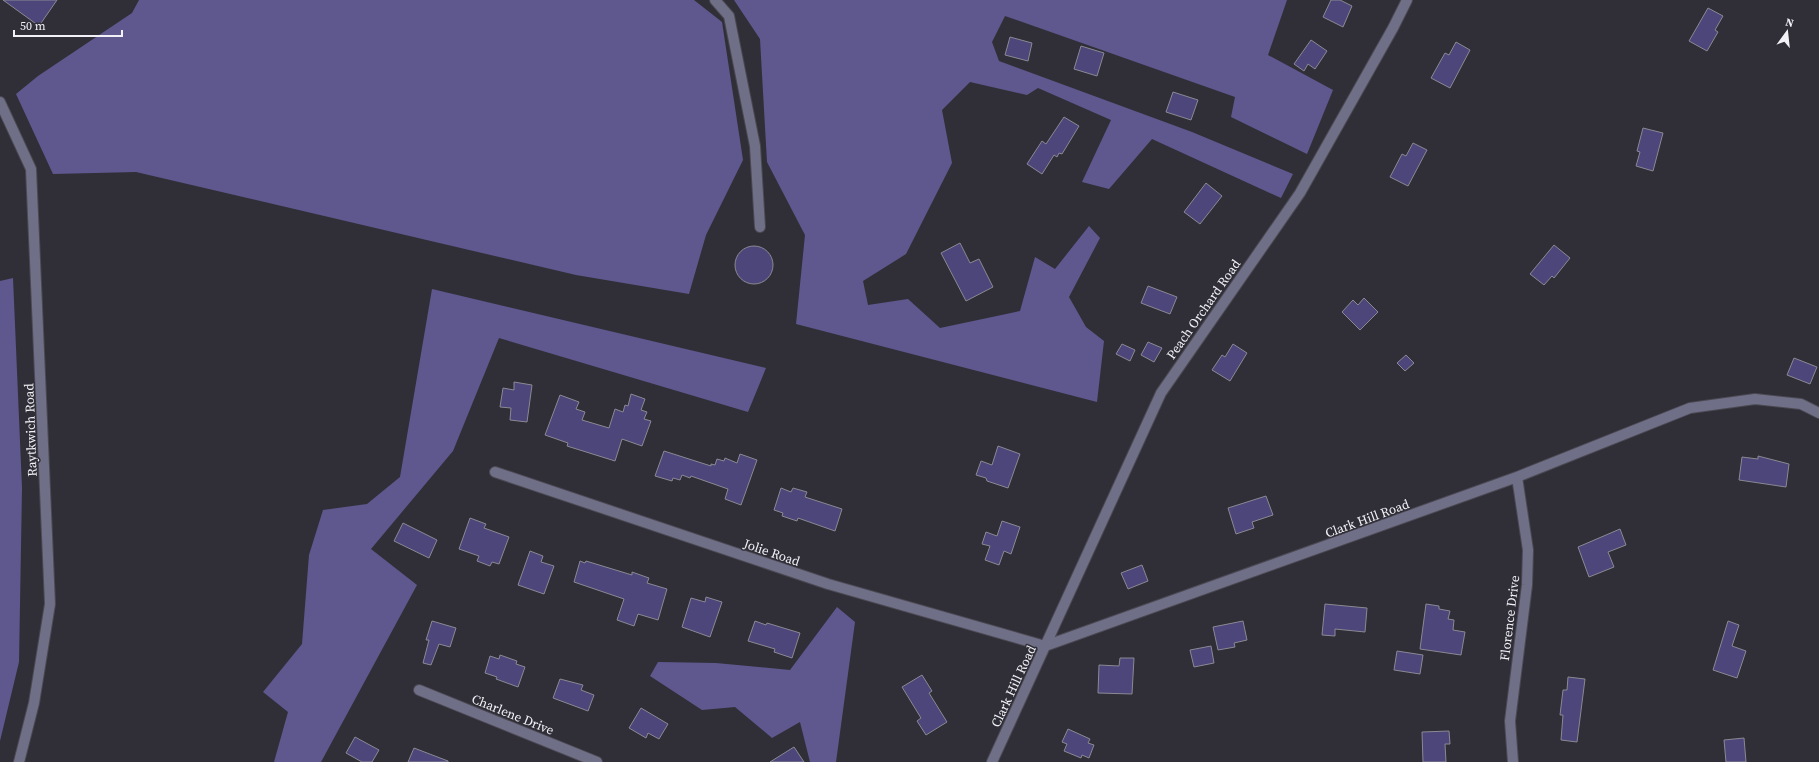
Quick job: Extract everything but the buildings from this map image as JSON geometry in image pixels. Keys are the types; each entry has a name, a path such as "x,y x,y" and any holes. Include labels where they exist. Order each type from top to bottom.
{"street":[{"path":"715,0 729,16 734,39 755,146 760,227"},
{"name":"Peach Orchard Road","path":"1045,646 1161,393 1300,193 1394,28 1407,0"},
{"name":"Raytkwich Road","path":"0,102 31,169 50,604 34,704 19,762"},
{"name":"Clark Hill Road","path":"992,762 1045,646 1517,478 1690,408 1755,399 1801,404 1819,412"},
{"name":"Jolie Road","path":"495,472 828,584 1045,646"},
{"name":"Florence Drive","path":"1514,762 1510,722 1528,585 1528,550 1517,478"},
{"name":"Charlene Drive","path":"419,690 598,762"}],"shaded area":[{"path":"139,0 694,0 722,22 743,160 706,235 689,294 576,275 136,172 53,174 16,94 38,76 132,13"},
{"path":"734,0 1287,0 1268,55 1333,90 1307,154 1231,117 1235,97 1005,16 992,42 999,61 1192,132 1293,174 1281,198 1152,139 1109,189 1082,182 1111,120 1038,88 1027,95 970,82 942,110 952,163 906,254 863,281 868,305 908,299 940,328 1020,311 1035,257 1055,269 1089,226 1100,238 1069,297 1086,327 1104,341 1097,402 796,324 805,235 767,162 760,39"},
{"path":"13,278 22,488 19,662 0,741 0,281"},
{"path":"432,289 766,368 748,412 499,338 453,451 371,549 417,585 321,762 274,762 288,712 263,692 302,644 309,555 323,510 367,504 400,477"},
{"path":"837,607 855,622 836,762 810,762 800,722 772,738 735,707 702,710 650,676 658,662 716,663 790,670"}]}
